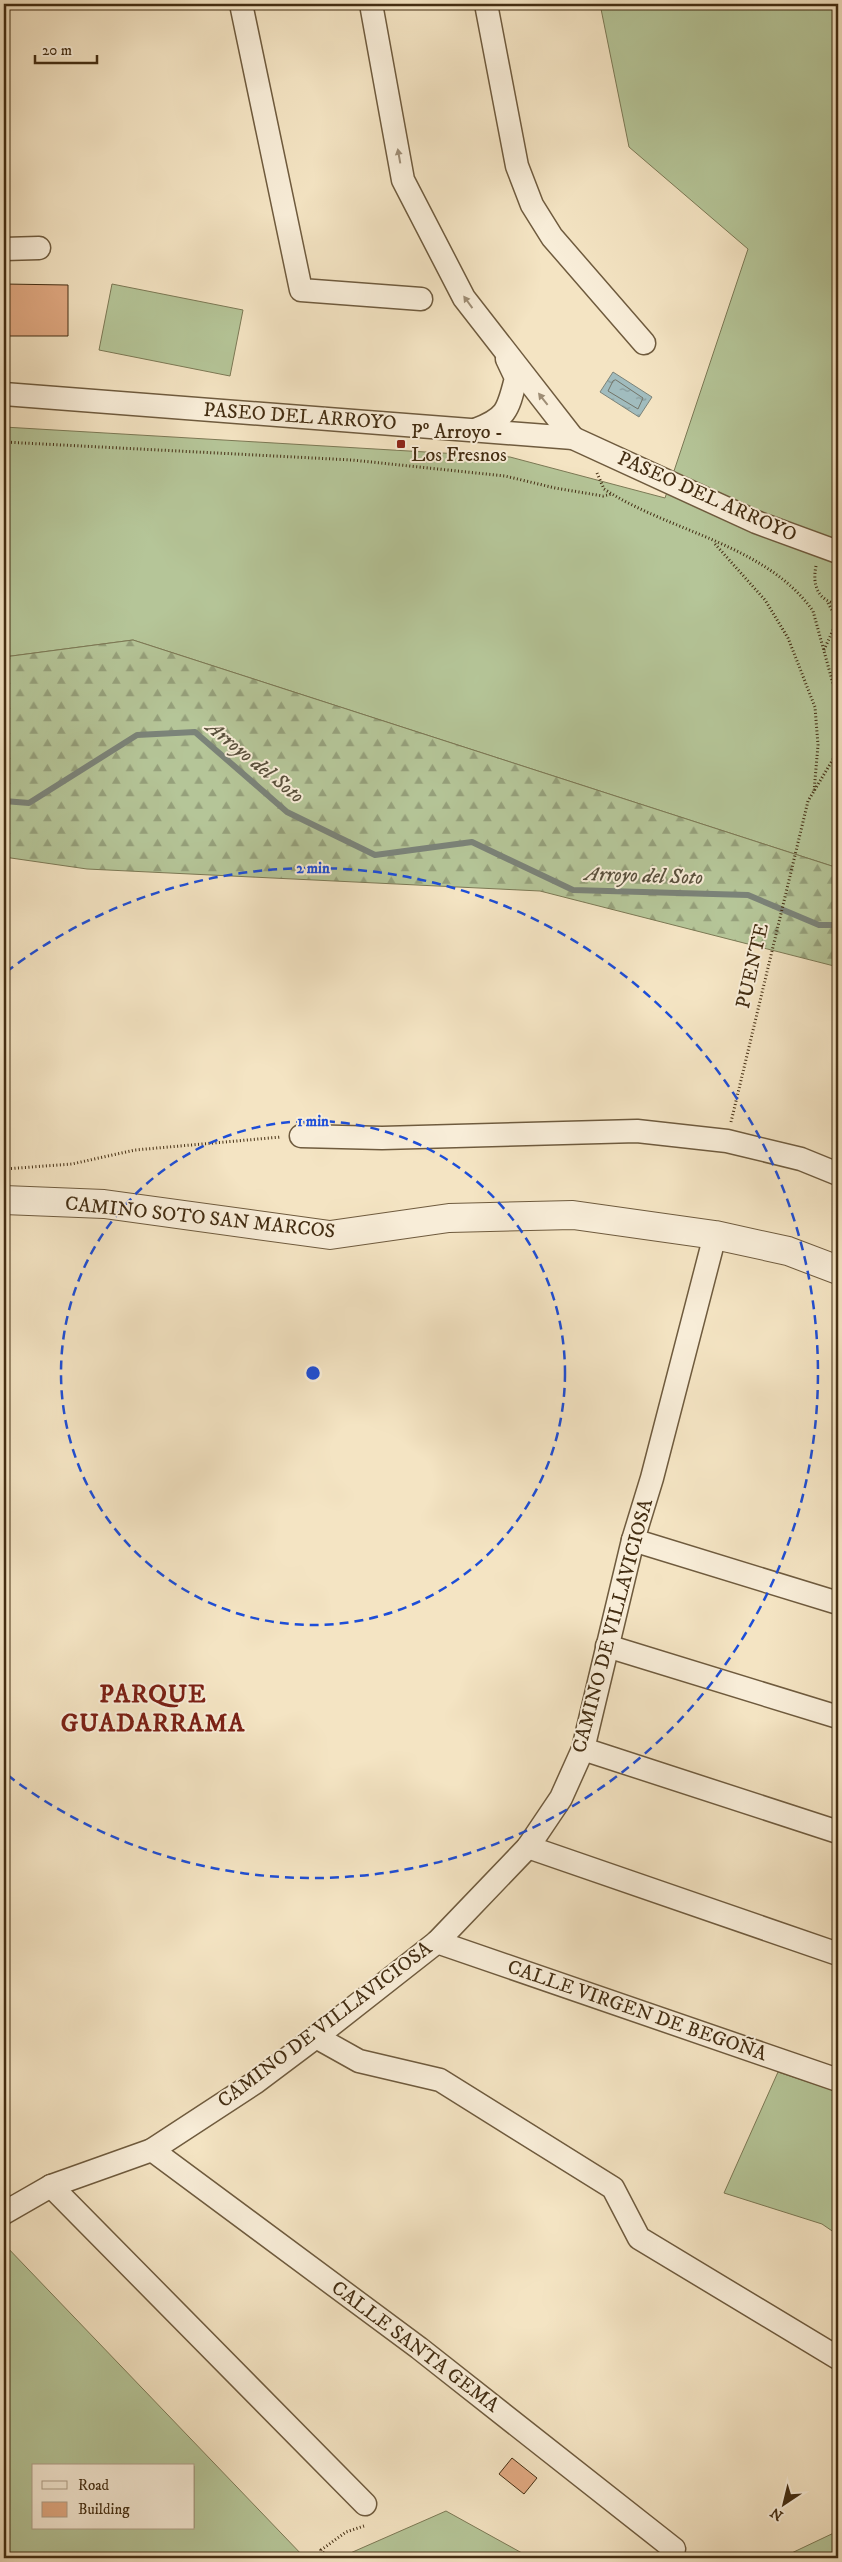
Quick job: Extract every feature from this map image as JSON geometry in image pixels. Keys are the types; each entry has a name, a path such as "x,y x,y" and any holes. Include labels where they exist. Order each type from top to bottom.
{"street":[{"path":"241,4 301,290 421,299"},
{"path":"371,4 403,180 464,298 573,438"},
{"path":"486,4 517,166 532,205 552,237 644,343"},
{"path":"4,249 39,248"},
{"path":"475,430 496,422 509,405 516,378 498,341"},
{"name":"PASEO DEL ARROYO","path":"4,394 573,438 756,522 825,547"},
{"path":"301,1136 382,1138 637,1132 727,1141 801,1159 838,1174"},
{"name":"CAMINO SOTO SAN MARCOS","path":"4,1200 104,1204 330,1235 449,1218 573,1215 715,1234 788,1250 838,1270"},
{"name":"CAMINO DE VILLAVICIOSA","path":"4,2213 51,2186 152,2150 256,2082 437,1942 528,1847 562,1798 583,1749 633,1540 652,1478 715,1234"},
{"path":"633,1540 838,1604"},
{"path":"608,1646 838,1717"},
{"path":"583,1749 838,1832"},
{"path":"528,1847 838,1954"},
{"name":"CALLE VIRGEN DE BEGOÑA","path":"437,1942 838,2080"},
{"path":"316,2037 359,2061 440,2080 614,2188 639,2238 838,2358"},
{"name":"CALLE SANTA GEMA","path":"152,2150 420,2348 674,2549"},
{"path":"51,2186 365,2504"}],"path":[{"path":"4,442 352,460 505,476 555,488 603,496 612,494"},
{"path":"594,464 604,489 770,568 804,598 813,611 838,702"},
{"path":"713,541 765,600 788,638 815,707 818,745 814,792"},
{"path":"823,651 838,620 815,586 814,575 825,547"},
{"path":"828,603 838,604"},
{"path":"814,792 838,751"},
{"name":"PUENTE","path":"730,1128 808,801 814,792"},
{"path":"4,1169 72,1164 135,1150 301,1136"},
{"path":"328,2558 322,2550 346,2532 369,2524 365,2504"}],"green space":[{"path":"600,4 838,4 838,868 133,640 4,657 4,427 510,457 665,498 748,249 629,147"},
{"path":"112,284 243,310 230,376 99,350"},
{"path":"133,640 838,868 838,967 540,891 87,869 4,857 4,657"},
{"path":"778,2072 838,2092 838,2235 822,2224 724,2193"},
{"path":"4,2244 305,2558 4,2558"},
{"path":"446,2511 531,2558 339,2558"},
{"path":"838,2531 838,2558 781,2558"}],"water":[{"path":"613,372 652,397 639,417 600,392"}],"building":[{"path":"4,284 68,285 68,336 4,336"},
{"path":"512,2458 537,2478 524,2494 499,2474"}],"waterway":[{"name":"Arroyo del Soto","path":"4,801 29,803 137,735 195,732 287,812 375,855 472,842 573,890 748,895 819,925 838,925"}],"place":[{"name":"Pº Arroyo - Los Fresnos","path":"401,444"}],"district":[{"name":"PARQUE GUADARRAMA","path":"153,1708"}]}
